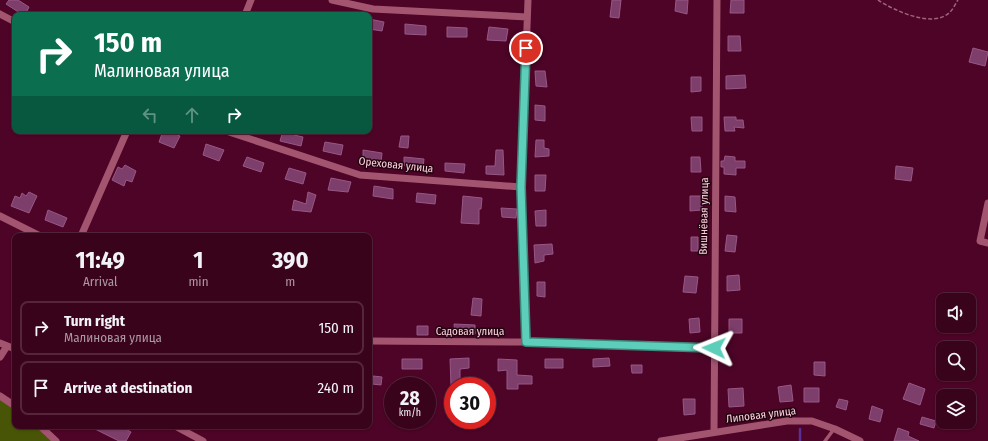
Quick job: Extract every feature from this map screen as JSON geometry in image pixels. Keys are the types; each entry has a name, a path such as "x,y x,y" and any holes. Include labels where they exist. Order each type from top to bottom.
{"street":[{"path":"246,12 252,0"},
{"path":"332,0 373,10 527,17"},
{"path":"526,342 521,187 528,0"},
{"name":"Вишнёвая улица","path":"714,432 717,0"},
{"path":"0,14 12,20"},
{"path":"82,233 126,134"},
{"name":"Ореховая улица","path":"235,134 360,175 521,187"},
{"path":"988,203 980,241 988,243"},
{"path":"0,216 34,233"},
{"name":"Садовая улица","path":"372,342 526,342 714,348"},
{"path":"0,357 4,344"},
{"path":"0,396 12,404"},
{"name":"Липовая улица","path":"661,441 787,420 812,421 835,429 860,441"},
{"path":"43,429 56,441"},
{"path":"180,429 202,441"}],"lane":[{"path":"825,441 835,429"}],"path":[{"path":"878,0 905,14 936,20 949,13 958,0"}],"green space":[{"path":"0,396 12,404 12,429 43,429 56,441 0,441"}],"building":[{"path":"9,0 18,0 29,7 26,12 18,12 6,4"},
{"path":"612,0 621,0 619,18 610,17"},
{"path":"676,0 688,0 687,14 675,11"},
{"path":"731,0 744,0 744,13 730,13"},
{"path":"372,20 384,22 382,31 372,29"},
{"path":"405,24 426,26 426,35 405,34"},
{"path":"447,27 467,28 467,37 447,37"},
{"path":"489,27 508,29 506,41 487,40"},
{"path":"728,36 740,36 741,51 728,51"},
{"path":"973,48 988,52 985,66 969,62"},
{"path":"535,71 545,71 547,87 536,86"},
{"path":"745,75 746,88 726,89 726,76"},
{"path":"691,77 701,77 701,91 691,92"},
{"path":"535,105 545,106 545,121 535,120"},
{"path":"691,117 702,117 702,131 692,131"},
{"path":"724,117 736,117 736,120 743,120 744,128 734,127 735,131 725,131"},
{"path":"162,134 175,134 180,136 174,148 159,142"},
{"path":"282,134 294,134 303,137 301,146 280,141"},
{"path":"401,136 409,136 408,148 399,147"},
{"path":"536,140 544,140 544,148 549,149 549,156 535,157"},
{"path":"325,142 343,145 341,155 323,151"},
{"path":"206,144 224,150 219,161 203,155"},
{"path":"363,150 382,153 381,163 363,159"},
{"path":"496,150 503,150 504,175 486,174 486,166 495,166"},
{"path":"725,156 735,157 735,161 745,161 745,168 736,168 736,175 724,174 724,167 721,167 721,161 724,161"},
{"path":"247,157 264,163 261,172 243,166"},
{"path":"404,157 424,159 423,168 404,165"},
{"path":"691,157 700,157 701,172 691,172"},
{"path":"445,163 465,164 464,173 445,171"},
{"path":"125,165 136,171 132,182 126,180 124,186 112,180 118,167 122,169"},
{"path":"896,166 913,168 911,181 895,179"},
{"path":"289,168 306,173 303,184 285,179"},
{"path":"535,175 546,175 545,191 535,191"},
{"path":"331,178 351,182 348,192 328,190"},
{"path":"374,186 393,189 393,199 373,196"},
{"path":"29,192 37,196 29,213 11,206 15,196 20,198 22,193 26,196"},
{"path":"308,192 316,195 311,212 292,210 294,200 306,204"},
{"path":"417,193 436,195 435,204 416,202"},
{"path":"463,196 482,198 481,209 479,209 479,224 461,223"},
{"path":"690,196 702,196 702,210 690,211"},
{"path":"725,196 735,197 736,212 725,211"},
{"path":"501,208 517,209 516,218 502,217"},
{"path":"48,210 67,218 63,227 45,220"},
{"path":"546,210 546,226 536,226 535,211"},
{"path":"727,235 737,236 735,252 725,251"},
{"path":"691,237 698,237 698,251 691,251"},
{"path":"552,244 553,254 544,255 544,261 535,263 534,245"},
{"path":"739,275 740,290 727,291 727,276"},
{"path":"685,276 698,277 696,293 683,292"},
{"path":"537,282 545,282 545,297 537,296"},
{"path":"473,298 482,299 481,316 471,315"},
{"path":"699,318 700,332 690,333 689,319"},
{"path":"729,319 742,319 742,333 729,333"},
{"path":"454,324 475,325 475,334 455,334"},
{"path":"417,326 428,326 428,335 417,335"},
{"path":"469,358 469,368 460,369 460,377 451,377 450,359"},
{"path":"609,358 610,366 593,367 593,359"},
{"path":"402,359 422,359 422,369 402,369"},
{"path":"498,359 517,360 517,375 532,376 532,384 518,384 518,389 507,389 507,370 498,371"},
{"path":"545,359 563,359 563,368 545,368"},
{"path":"814,362 825,362 825,376 814,375"},
{"path":"631,365 642,365 642,373 632,373"},
{"path":"373,376 382,377 381,385 372,384"},
{"path":"909,383 925,389 920,405 903,399"},
{"path":"791,385 793,401 780,402 778,387"},
{"path":"743,388 744,406 729,407 728,389"},
{"path":"804,388 819,388 819,402 804,402"},
{"path":"683,399 695,399 695,414 684,415"},
{"path":"839,399 848,401 846,410 836,407"},
{"path":"872,406 883,410 880,422 869,419"},
{"path":"922,417 936,421 934,428 920,424"},
{"path":"898,428 909,432 908,436 919,441 894,441"},
{"path":"95,429 126,429 131,432 126,441 119,441"}],"waterway":[{"path":"800,429 800,441"}],"route":[{"path":"526,48 521,187 526,342 714,348"}]}
